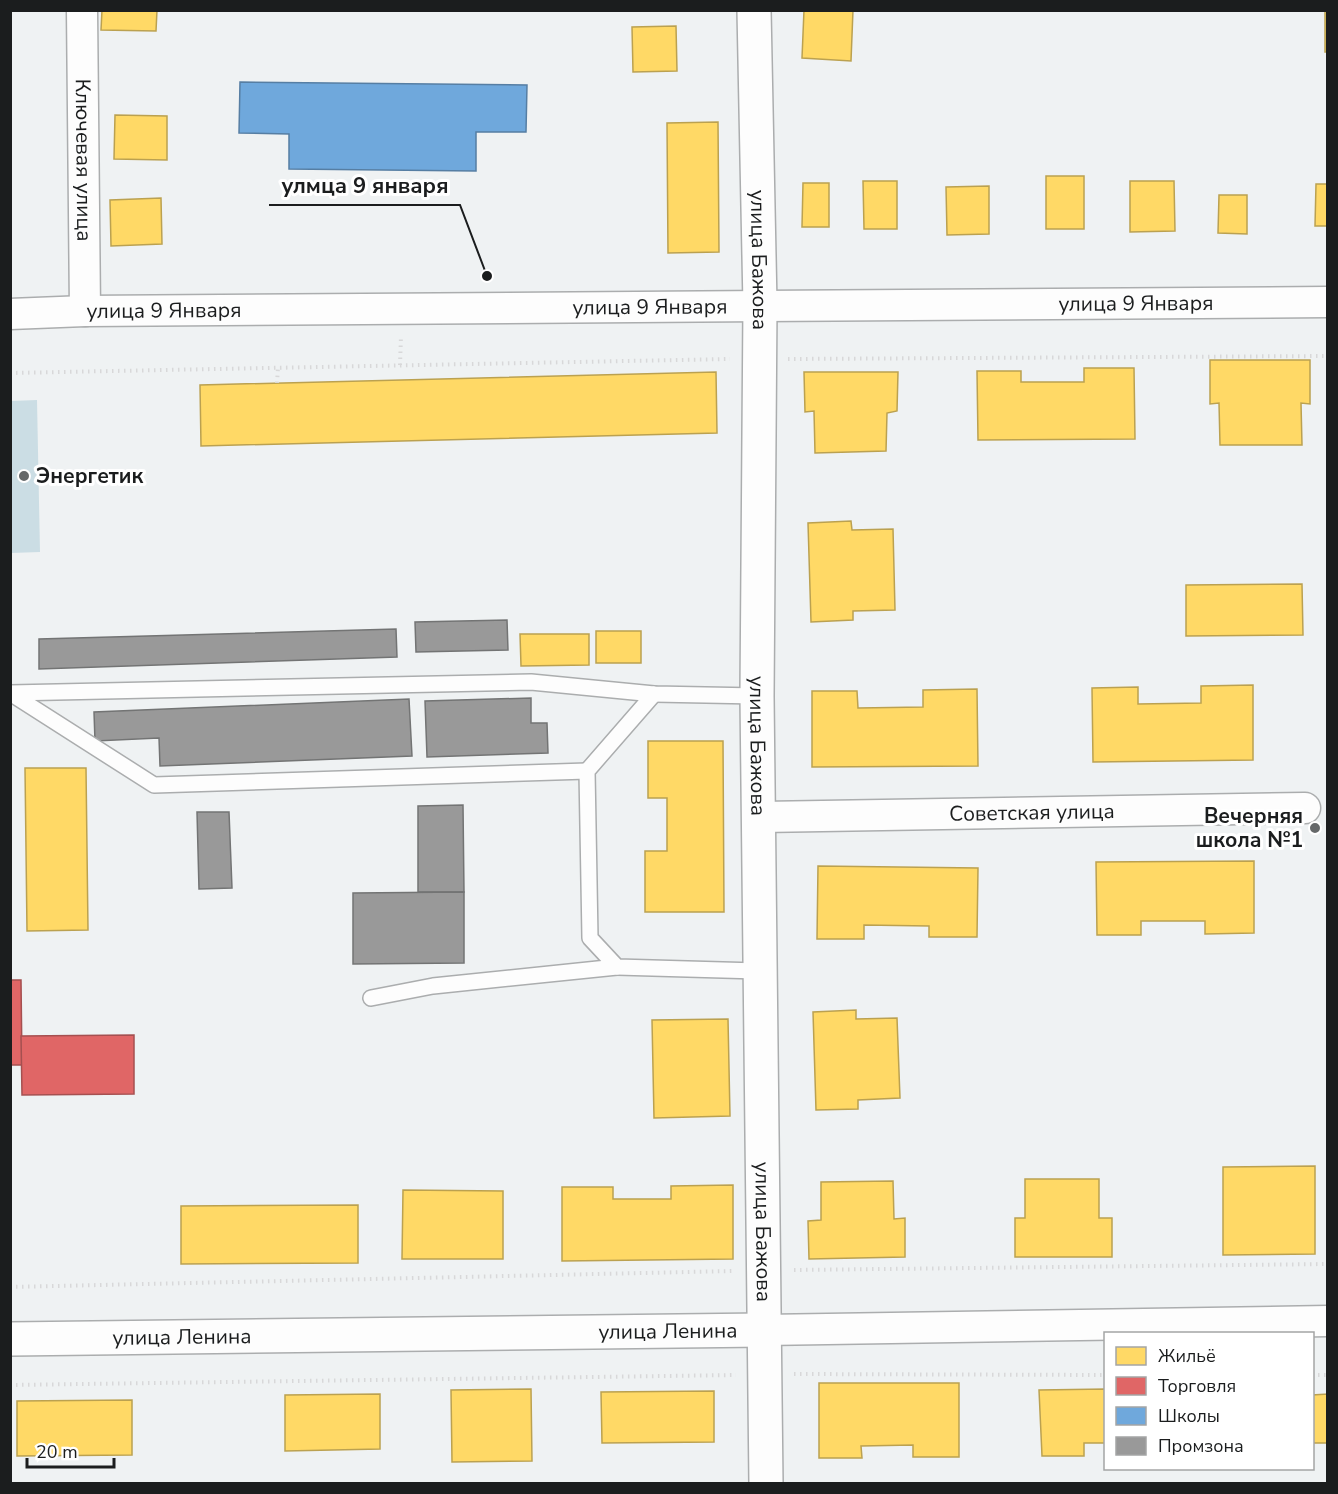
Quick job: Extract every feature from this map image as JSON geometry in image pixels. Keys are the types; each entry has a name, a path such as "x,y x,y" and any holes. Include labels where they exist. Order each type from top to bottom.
{"street":[{"name":"Ключевая улица","path":"82,10 85,311"},
{"name":"улица Бажова","path":"754,10 760,305 756,696 759,817 758,970 766,1484"},
{"name":"улица 9 Января","path":"10,314 85,311 1328,302"},
{"name":"Советская улица","path":"759,817 1305,808"},
{"name":"улица Ленина","path":"10,1339 1328,1322"}],"lane":[{"path":"10,693 531,682 654,694 756,696"},
{"path":"10,693 154,785 587,771"},
{"path":"617,967 590,938 587,771 654,694"},
{"path":"371,998 433,986 617,967 758,970"}],"path":[{"path":"400,365 401,334"},
{"path":"10,373 760,359 1328,356"},
{"path":"277,383 278,367"},
{"path":"10,1287 763,1271 1328,1264"},
{"path":"10,1384 764,1374 1104,1375"}],"shaded area":[{"name":"Энергетик","path":"37,400 40,552 11,553 11,401"}],"building: Жильё":[{"path":"102,10 157,10 156,31 101,30"},
{"path":"804,10 853,10 851,61 802,58"},
{"path":"1325,10 1328,10 1328,52 1325,52"},
{"path":"676,26 677,71 633,72 632,27"},
{"path":"115,115 167,116 167,160 114,159"},
{"path":"718,122 719,252 668,253 667,123"},
{"path":"1046,176 1084,176 1084,229 1046,229"},
{"path":"863,181 897,181 897,229 864,229"},
{"path":"1130,181 1174,181 1175,231 1130,232"},
{"path":"803,183 829,183 829,227 802,227"},
{"path":"1316,184 1328,184 1328,226 1315,226"},
{"path":"989,186 989,234 947,235 946,187"},
{"path":"1219,195 1247,195 1247,234 1218,233"},
{"path":"161,198 162,244 111,246 110,200"},
{"path":"1210,360 1310,360 1310,404 1301,403 1302,445 1220,445 1219,403 1210,404"},
{"path":"1084,368 1134,368 1135,439 978,440 977,371 1021,371 1021,382 1084,382"},
{"path":"716,372 717,433 201,446 200,385"},
{"path":"804,372 898,372 897,411 887,413 886,451 815,453 814,411 805,412"},
{"path":"851,521 852,530 893,529 895,610 853,611 853,620 811,622 808,523"},
{"path":"1302,584 1303,635 1186,636 1186,585"},
{"path":"596,631 641,631 641,663 596,663"},
{"path":"520,634 589,634 589,665 521,666"},
{"path":"1253,685 1253,760 1093,762 1092,688 1138,687 1138,704 1201,703 1201,686"},
{"path":"977,689 978,766 812,767 812,691 857,691 858,708 923,707 923,690"},
{"path":"648,741 723,741 724,912 645,912 645,851 667,851 667,798 648,798"},
{"path":"25,768 86,768 88,930 27,931"},
{"path":"1254,861 1254,933 1205,934 1205,921 1141,921 1141,935 1097,935 1096,862"},
{"path":"818,866 978,868 977,937 929,937 929,926 864,925 864,939 817,939"},
{"path":"856,1010 856,1019 897,1018 900,1098 858,1100 858,1109 816,1110 813,1012"},
{"path":"728,1019 730,1116 654,1118 652,1020"},
{"path":"1315,1166 1315,1254 1223,1255 1223,1167"},
{"path":"1025,1179 1099,1179 1099,1218 1112,1218 1112,1257 1015,1257 1015,1218 1025,1218"},
{"path":"893,1181 894,1219 905,1218 905,1257 809,1259 808,1221 821,1220 821,1182"},
{"path":"733,1185 733,1259 562,1261 562,1187 613,1187 613,1199 671,1199 671,1186"},
{"path":"403,1190 503,1191 503,1259 402,1259"},
{"path":"358,1205 358,1263 181,1264 181,1206"},
{"path":"819,1383 959,1383 959,1457 913,1457 913,1445 861,1446 862,1458 819,1458"},
{"path":"531,1389 532,1461 452,1462 451,1390"},
{"path":"1104,1389 1104,1443 1084,1443 1084,1456 1042,1456 1039,1390"},
{"path":"714,1391 714,1442 602,1443 601,1392"},
{"path":"380,1394 380,1449 285,1451 285,1395"},
{"path":"1328,1394 1328,1443 1314,1443 1314,1395"},
{"path":"132,1400 132,1455 17,1456 17,1401"}],"building: Торговля":[{"path":"10,980 21,980 22,1065 10,1065"},
{"path":"134,1035 134,1094 22,1095 21,1036"}],"building: Школы":[{"path":"240,82 527,85 526,132 476,132 476,171 289,169 289,134 239,133"}],"building: Промзона":[{"path":"507,620 508,650 416,652 415,622"},
{"path":"396,629 397,657 39,669 39,639"},
{"path":"531,698 531,723 547,723 548,753 427,757 425,701"},
{"path":"409,699 412,756 160,766 159,738 95,741 94,712"},
{"path":"463,805 464,892 418,892 418,806"},
{"path":"197,812 229,812 232,888 199,889"},
{"path":"464,892 464,963 353,964 353,893"}],"place":[{"name":"улмца 9 января","path":"487,276"},
{"name":"Энергетик","path":"24,476"},
{"name":"Вечерняя школа №1","path":"1315,828"}]}
